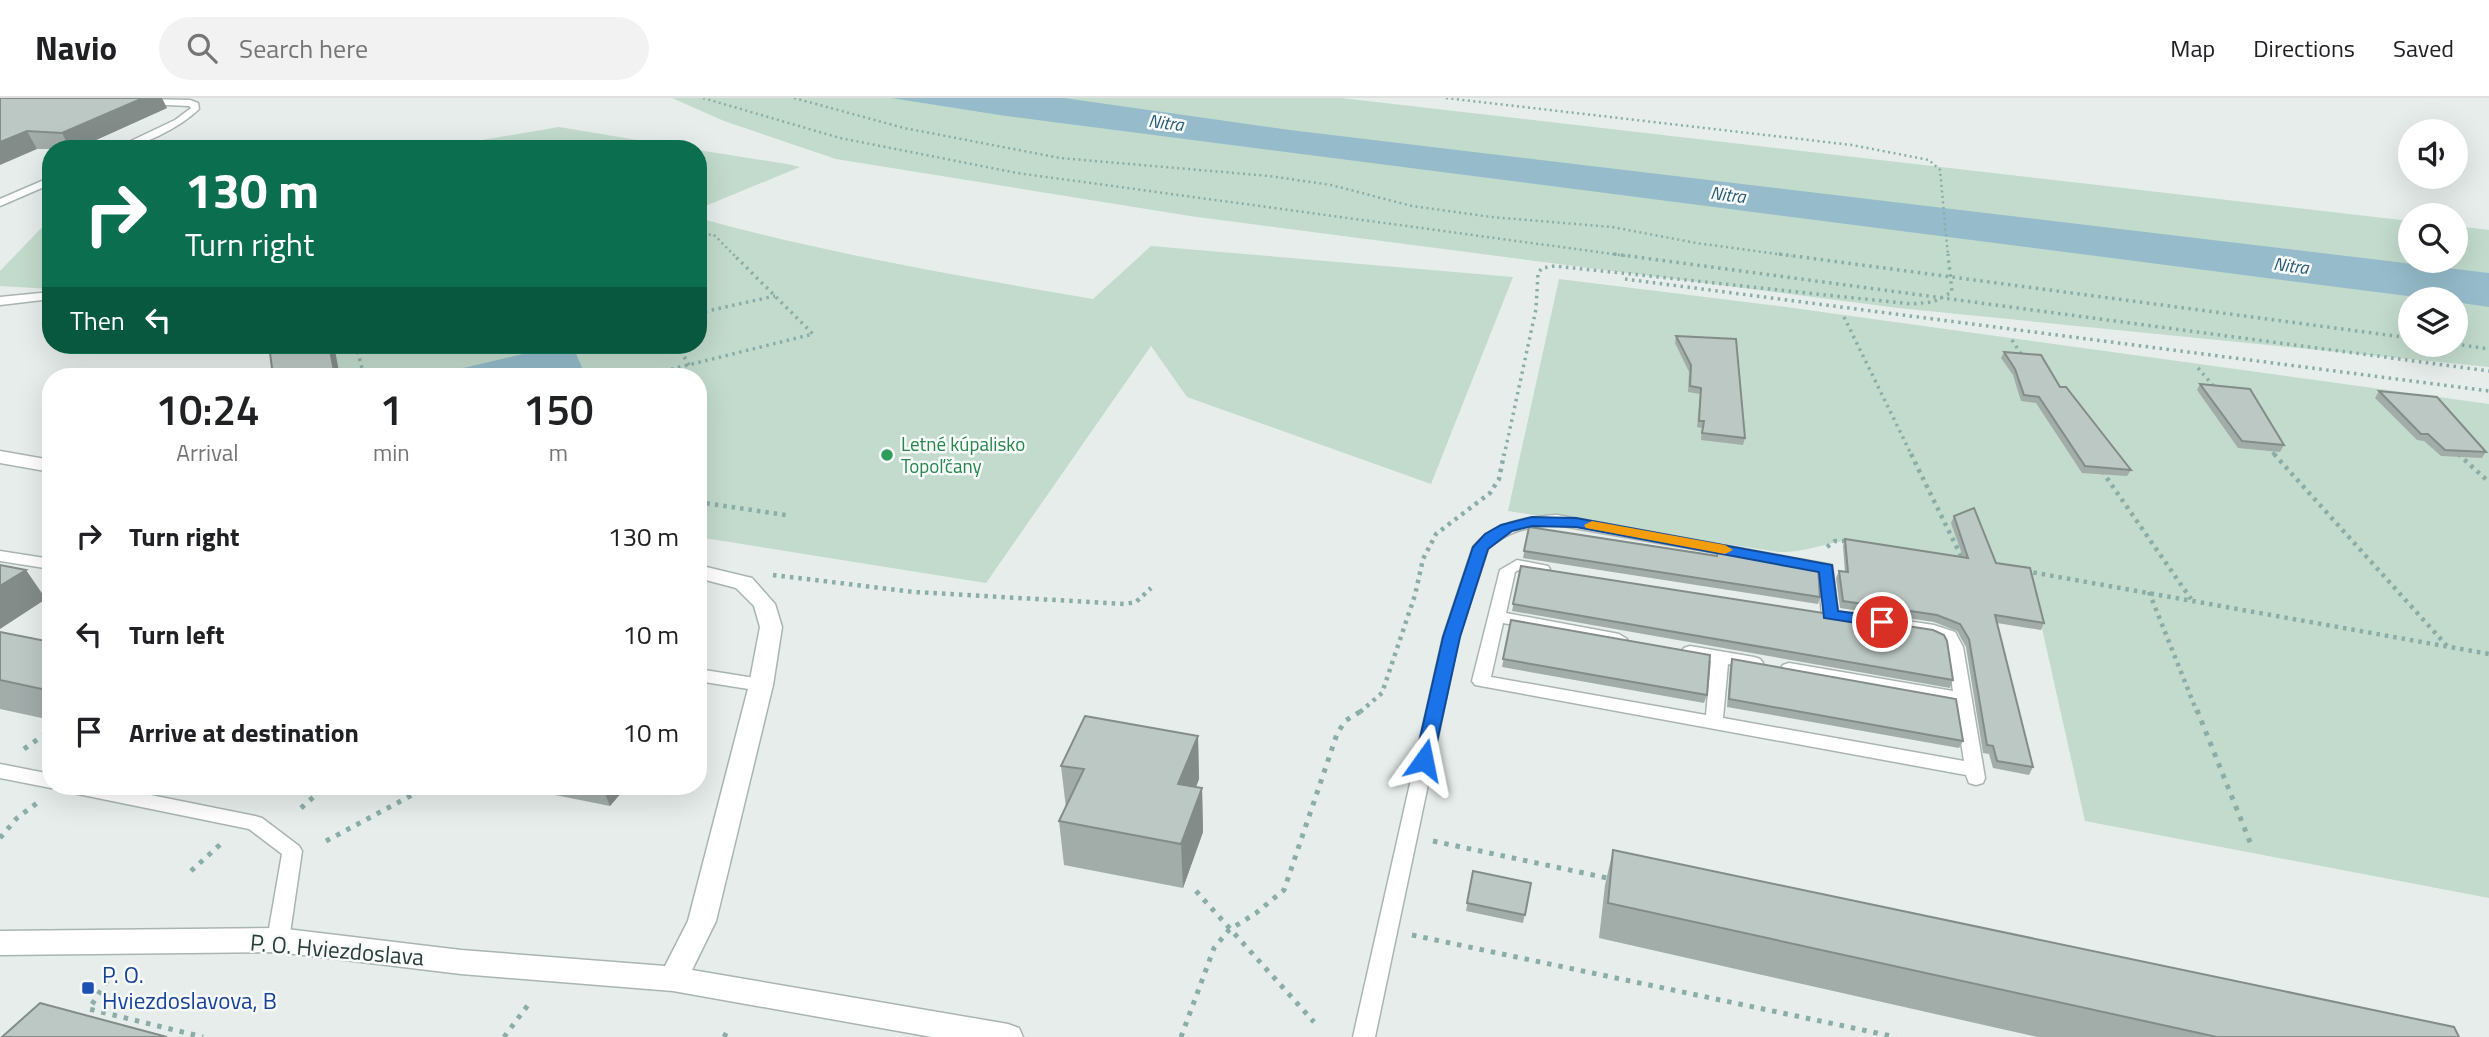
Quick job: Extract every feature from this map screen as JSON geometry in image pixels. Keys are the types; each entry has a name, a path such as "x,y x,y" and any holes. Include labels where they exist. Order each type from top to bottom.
{"street":[{"path":"0,457 42,464"},
{"path":"673,979 702,921 761,685 771,627 764,604 744,583 707,573"},
{"name":"P. O. Hviezdoslava","path":"0,943 278,940 461,962 673,979 1008,1037"}],"lane":[{"path":"137,101 195,105 195,109 178,122 139,140"},
{"path":"0,203 42,184"},
{"path":"0,301 42,296"},
{"path":"1364,1037 1451,637 1480,547 1507,528 1532,521 1557,520 1826,568 1823,614 1934,630 1949,636 1955,647 1975,774 1481,681 1508,570 1517,565 1558,572"},
{"path":"0,556 42,563"},
{"path":"1498,617 1642,643"},
{"path":"1668,648 1963,699"},
{"path":"1714,723 1720,657"},
{"path":"707,676 761,685"},
{"path":"0,771 42,779"},
{"path":"118,795 255,823 292,851 278,940"}],"path":[{"path":"703,98 799,127 954,163 1053,179 2489,371"},
{"path":"794,98 904,128 1060,158 1269,176 1331,185 1412,206 1491,217 1612,227 1696,243 2398,336"},
{"path":"1181,1037 1214,948 1229,930 1256,913 1284,890 1337,734 1345,721 1367,707 1382,692 1415,594 1423,559 1442,528 1490,493 1499,479 1536,309 1538,273 1542,268 1555,266 1896,304 1921,304 1943,299 1952,292 1943,192 1940,170 1936,164 1905,154 1826,141 1446,98"},
{"path":"677,368 813,334 713,234 707,235"},
{"path":"1625,279 2489,391"},
{"path":"707,311 775,296"},
{"path":"1844,317 1963,560"},
{"path":"2012,340 2028,363"},
{"path":"2468,346 2489,349"},
{"path":"682,354 689,365"},
{"path":"2198,368 2216,389"},
{"path":"2262,440 2447,646"},
{"path":"2449,445 2489,482"},
{"path":"2098,464 2191,599"},
{"path":"707,503 786,515"},
{"path":"1826,568 1821,552 1835,541 1855,541"},
{"path":"1950,558 1977,563"},
{"path":"2016,569 2489,654"},
{"path":"760,574 914,592 1125,604 1136,601 1151,588"},
{"path":"2149,592 2252,847"},
{"path":"24,749 42,736"},
{"path":"301,808 316,795"},
{"path":"326,841 412,795"},
{"path":"0,838 17,818"},
{"path":"191,872 247,821"},
{"path":"1408,836 1625,881"},
{"path":"1196,891 1314,1023"},
{"path":"1387,930 1896,1037"},
{"path":"107,981 89,1009 203,1037"},
{"path":"504,1037 528,1006"},
{"path":"724,1037 728,1030"}],"green space":[{"path":"672,98 1341,98 2398,220 2398,273 2468,273 2468,228 2489,230 2489,367 1898,308 1190,216 836,159 724,121"},
{"path":"559,127 637,140 483,140"},
{"path":"707,151 800,167 707,205"},
{"name":"Letné kúpalisko Topoľčany","path":"707,220 845,253 1093,299 1151,246 1513,277 1431,484 1187,397 1151,346 986,583 707,538 707,368 338,368 336,354 707,354"},
{"path":"42,227 42,288 0,286 0,271"},
{"path":"1559,279 1786,307 2489,404 2489,898 2085,821 2029,570 1849,540 1779,552 1508,511"}],"water":[{"name":"Nitra","path":"891,98 1064,98 1290,130 2398,262 2398,273 2468,273 2468,270 2489,273 2489,307 2468,304 2468,287 2398,287 2398,295 1006,116"},
{"path":"523,354 576,354 582,368 463,368"}],"building":[{"path":"0,98 143,98 62,133 27,131 0,142"},
{"path":"1676,336 1736,339 1745,438 1702,433 1704,421 1699,421 1701,388 1690,386 1691,365"},
{"path":"2004,352 2041,355 2060,387 2066,387 2131,470 2085,466 2039,397 2024,395 2015,369"},
{"path":"270,354 331,354 333,368 272,368"},
{"path":"2200,384 2250,389 2284,445 2242,441"},
{"path":"2379,391 2437,397 2486,452 2445,450 2428,434 2421,434"},
{"path":"1974,508 1996,563 2030,568 2044,623 1995,615 2033,767 1997,761 1993,746 1987,745 1969,639 1960,624 1937,615 1843,601 1839,571 1848,572 1845,539 1968,558 1954,516"},
{"path":"1529,527 1717,556 1717,551 1818,567 1820,597 1524,551"},
{"path":"0,565 26,570 0,586"},
{"path":"1521,566 1933,630 1944,635 1947,641 1953,680 1513,604"},
{"path":"1511,620 1710,655 1707,695 1503,659"},
{"path":"0,632 42,640 42,689 0,680"},
{"path":"1732,659 1956,699 1963,741 1729,699"},
{"path":"1085,716 1198,736 1178,784 1202,788 1181,844 1059,821 1084,769 1061,766"},
{"path":"1613,850 2454,1027 2459,1037 2217,1037 1608,903"},
{"path":"1473,871 1531,883 1525,915 1467,903"},
{"path":"40,1003 167,1037 2,1037"}],"slow traffic":[{"path":"1592,525 1725,550"}],"place":[{"name":"Letné kúpalisko Topoľčany","path":"887,455"},
{"name":"P. O. Hviezdoslavova, B","path":"88,988"}],"route":[{"path":"1424,760 1451,637 1480,547 1507,528 1532,521 1576,522 1826,568 1830,615 1882,622"}]}
